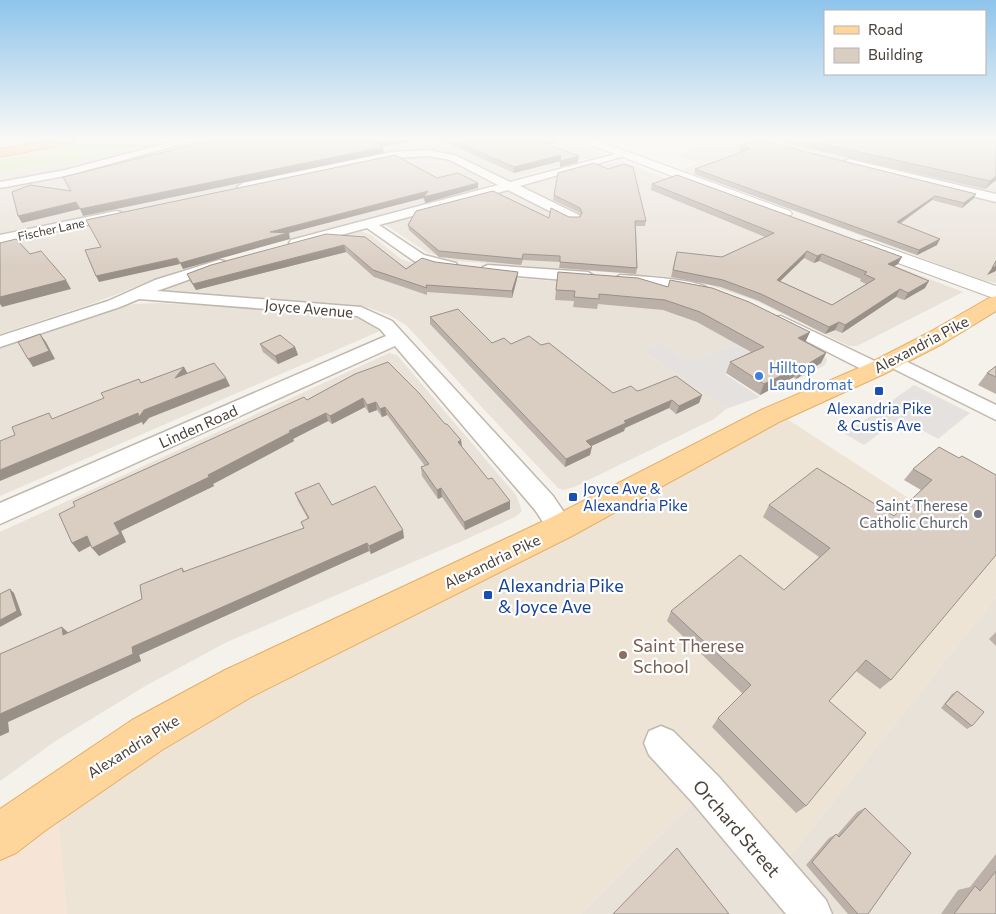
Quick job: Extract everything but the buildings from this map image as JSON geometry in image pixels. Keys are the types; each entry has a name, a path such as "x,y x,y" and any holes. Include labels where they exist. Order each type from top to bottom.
{"main road":[{"name":"Alexandria Pike","path":"0,837 30,814 147,735 232,687 561,527 770,416 936,338 996,302"}],"street":[{"path":"0,186 22,182"},
{"path":"232,190 270,182"},
{"path":"500,182 574,218"},
{"path":"283,246 520,182"},
{"path":"696,182 798,220"},
{"path":"928,182 996,198"},
{"name":"Fischer Lane","path":"0,239 124,213"},
{"path":"368,224 420,258 448,265 664,282 714,292"},
{"path":"851,240 996,293"},
{"path":"137,294 176,277 234,260"},
{"name":"Joyce Avenue","path":"0,342 114,304 137,294 361,312 381,321 397,338 544,503 561,527"},
{"path":"766,314 996,413"},
{"name":"Linden Road","path":"0,514 397,338"},
{"name":"Orchard Street","path":"661,743 706,790 812,914"}],"shaded area":[{"path":"0,182 501,182 191,266 91,304 0,334"},
{"path":"541,182 674,182 963,292 857,346 849,346 754,300 700,282 659,276 457,261 428,253 386,225 390,222"},
{"path":"715,182 996,182 996,283 981,280"},
{"path":"361,231 371,235 401,259 428,268 460,274 659,289 823,352 827,360 825,365 796,380 736,344 691,361 660,343 642,350 726,409 714,419 574,487 563,490 558,488 406,325 389,315 369,308 349,305 234,299 172,294 162,290 182,281"},
{"path":"157,303 344,314 363,320 380,331 0,496 0,347 117,307"},
{"path":"660,343 691,361 736,344 759,358 725,374 760,397 726,409 642,350"},
{"path":"389,353 397,355 516,495 522,511 515,517 469,538 227,642 147,685 57,740 0,781 0,532"},
{"path":"914,385 970,413 938,439 900,418 864,445 845,434"},
{"name":"Saint Therese School","path":"778,413 996,555 996,597 777,872 706,790 581,914 67,914 56,796"},
{"path":"996,597 996,914 581,914 706,790 777,872"},
{"path":"56,796 67,914 0,914 0,837"}],"place":[{"name":"Hilltop Laundromat","path":"759,376"},
{"name":"Alexandria Pike & Custis Ave","path":"879,391"},
{"name":"Joyce Ave & Alexandria Pike","path":"573,497"},
{"name":"Saint Therese Catholic Church","path":"978,514"},
{"name":"Alexandria Pike & Joyce Ave","path":"488,595"},
{"name":"Saint Therese School","path":"623,655"}]}
